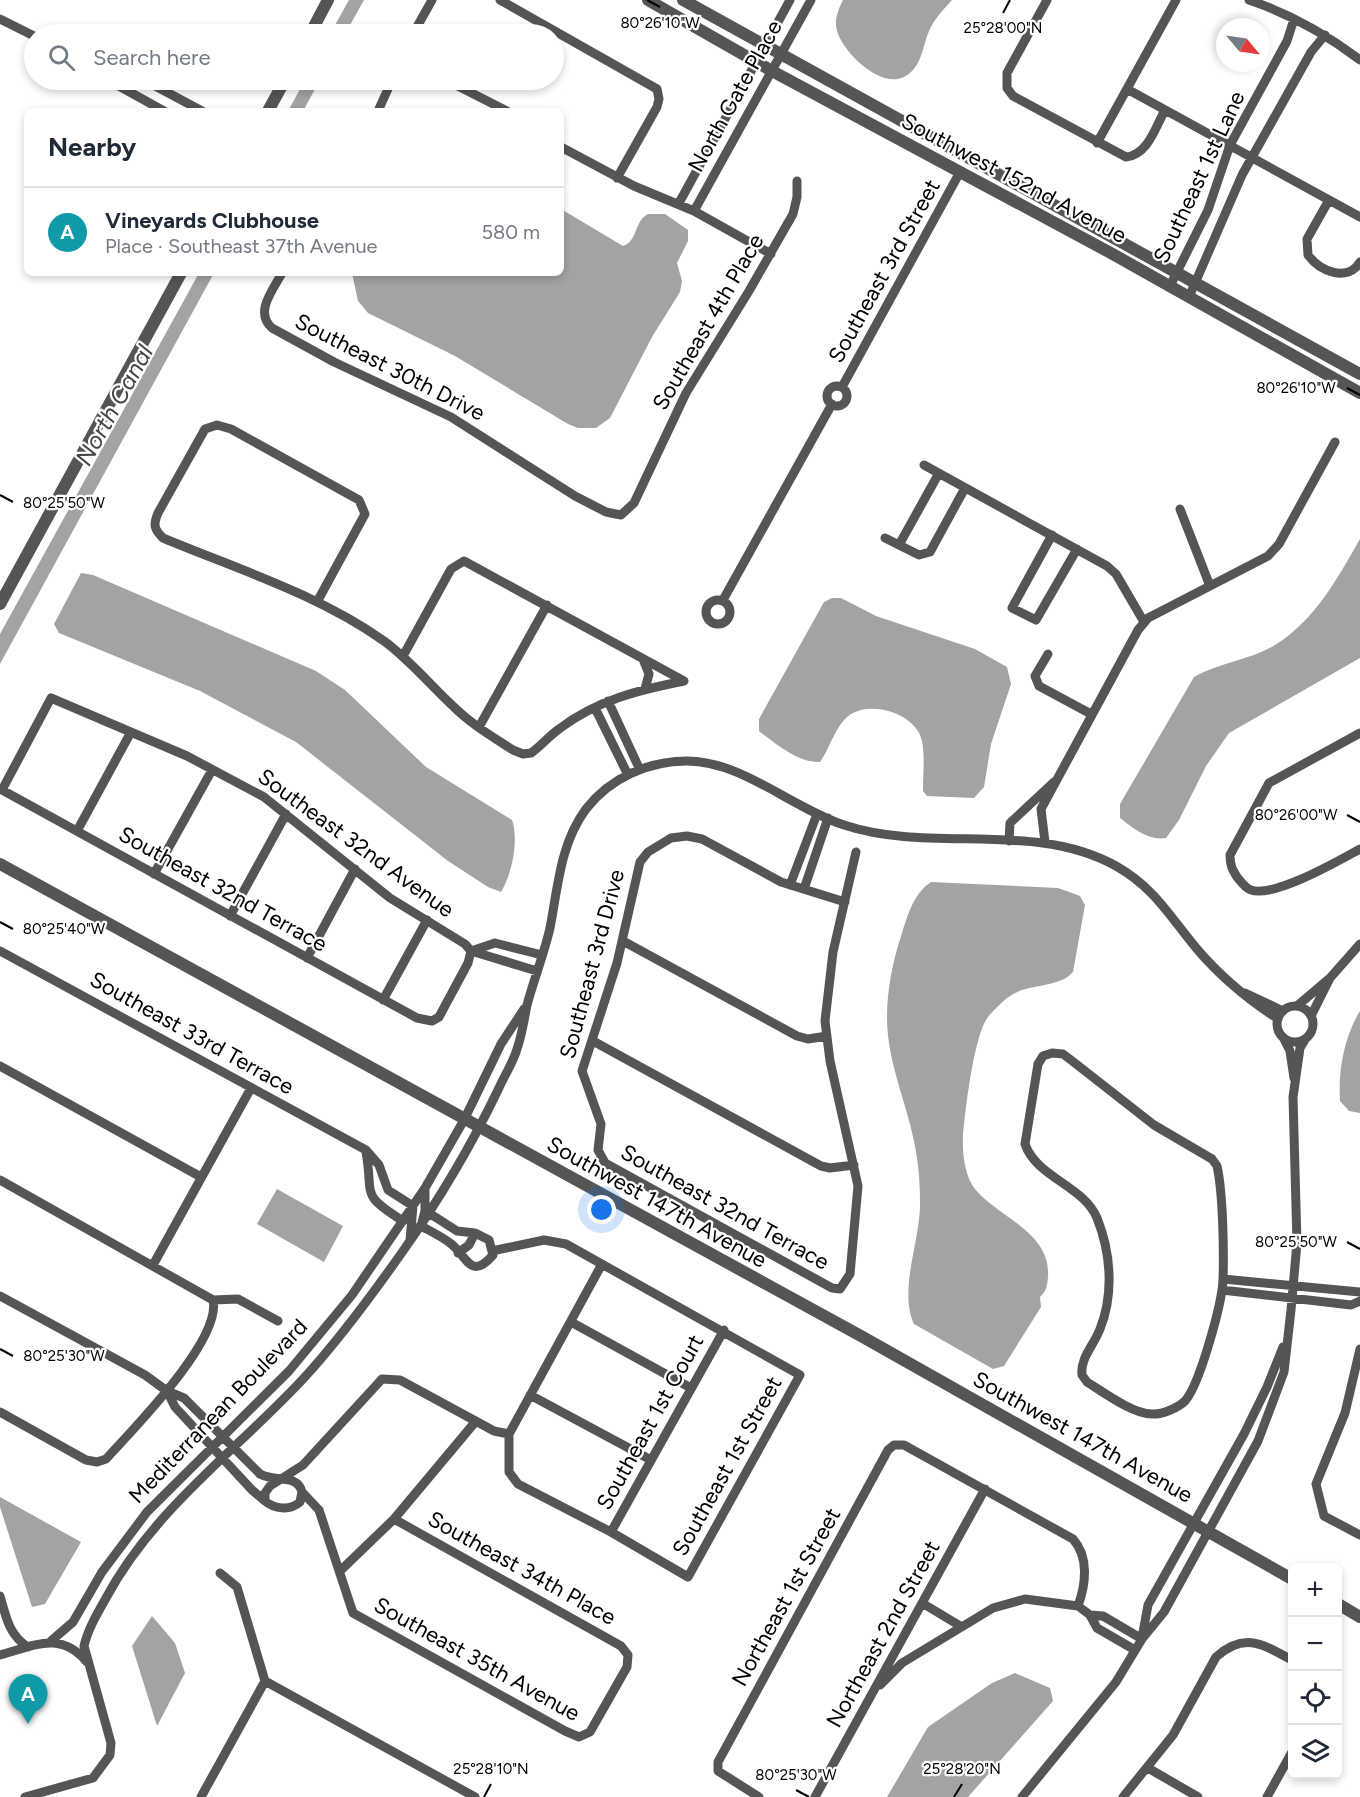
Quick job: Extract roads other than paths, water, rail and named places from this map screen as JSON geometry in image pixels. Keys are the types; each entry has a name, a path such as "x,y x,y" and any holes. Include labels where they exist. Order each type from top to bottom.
{"street":[{"path":"315,24 328,0"},
{"path":"419,24 432,0"},
{"path":"500,0 542,24"},
{"name":"Southwest 152nd Avenue","path":"648,0 772,71 1170,286 1360,393"},
{"name":"Southwest 152nd Avenue","path":"683,0 1360,374"},
{"name":"North Gate Place","path":"679,203 790,0"},
{"name":"North Gate Place","path":"694,211 811,0"},
{"path":"1047,0 1007,73 1007,88 1013,96 1096,143 1122,155 1135,155 1144,148 1165,110"},
{"path":"1096,143 1176,0"},
{"path":"1249,0 1325,35 1360,60"},
{"path":"0,18 24,31"},
{"name":"Southeast 1st Lane","path":"1170,286 1208,210 1230,145 1287,41 1294,19"},
{"name":"Southeast 1st Lane","path":"1189,297 1197,284 1237,186 1311,52 1325,35"},
{"path":"564,36 657,89 659,99 657,108 617,178"},
{"path":"1126,89 1360,217"},
{"path":"126,90 159,108"},
{"path":"163,90 196,108"},
{"path":"270,108 280,90"},
{"path":"379,108 387,90"},
{"path":"466,90 501,108"},
{"path":"721,127 736,134"},
{"path":"564,149 617,178 679,203 771,254"},
{"name":"Southeast 3rd Street","path":"723,600 832,404 828,399 828,392 836,386 842,387 960,172"},
{"path":"1219,179 1237,186"},
{"name":"Southeast 4th Place","path":"627,513 640,492 690,385 793,214 797,197 797,181"},
{"path":"1329,200 1308,238 1308,255 1334,273 1347,273 1360,262"},
{"path":"0,604 179,276"},
{"name":"Southeast 30th Drive","path":"280,276 264,307 263,316 272,328 314,352 451,417 574,496 614,515 627,513"},
{"path":"317,602 365,514 364,506 359,500 231,429 211,426 205,429 154,522 155,530 163,538 317,602 355,622 403,656 455,708 513,750 523,754 531,753 557,730 608,701 645,689 684,681 471,563 459,562 454,565 403,656"},
{"path":"1045,842 1041,809 1091,714 1144,622 1268,556 1280,544 1335,442"},
{"path":"924,465 1077,549 1116,574 1144,622"},
{"path":"900,545 939,473"},
{"path":"885,538 919,555 930,552 965,488"},
{"path":"1180,509 1210,586"},
{"path":"1052,536 1012,608 1036,620 1077,549"},
{"path":"479,727 547,605"},
{"path":"1048,654 1035,676 1039,686 1091,714"},
{"path":"642,658 650,674 645,689"},
{"name":"Southeast 32nd Avenue","path":"2,790 51,698 131,732 264,796 390,898 465,944 471,951 537,971"},
{"path":"608,701 640,770"},
{"path":"594,708 628,775"},
{"path":"77,831 131,732"},
{"path":"1360,733 1269,783 1230,855 1230,866 1243,884 1251,890 1259,890 1300,881 1360,849"},
{"name":"Mediterranean Boulevard","path":"64,1786 93,1778 110,1755 111,1743 84,1646 87,1632 118,1578 161,1519 234,1450 313,1367 356,1316 429,1214 480,1128 517,1050 542,955 563,853 572,831 602,791 628,775 653,765 684,761 708,762 750,778 828,818 873,832 907,837 1045,842 1075,849 1101,858 1137,879 1170,911 1198,950 1243,992 1280,1015"},
{"path":"154,874 212,770"},
{"path":"1009,841 1010,823 1054,782"},
{"name":"Southeast 32nd Terrace","path":"2,790 425,1021 439,1017 468,963 471,951"},
{"path":"1030,802 1041,809"},
{"path":"790,885 817,813"},
{"path":"231,916 286,814"},
{"path":"804,889 828,818"},
{"name":"Southeast 3rd Drive","path":"600,1157 598,1150 601,1124 582,1071 623,941 640,862 658,844 671,838 687,836 702,839 759,872 790,885 845,902"},
{"path":"593,1041 821,1166 830,1168 854,1165 827,1036 827,990 856,852"},
{"path":"799,862 812,866"},
{"name":"Southwest 147th Avenue","path":"0,864 870,1341 1288,1576"},
{"path":"307,958 355,869"},
{"path":"383,1000 427,920"},
{"path":"623,941 797,1036 808,1039 827,1036"},
{"path":"471,951 495,943 542,955"},
{"path":"1026,1796 1116,1682 1142,1639 1164,1612 1210,1533 1258,1441 1284,1372 1297,1244 1293,1161 1294,1081 1290,1051 1278,1030 1280,1015 1297,1006 1330,978 1360,944"},
{"name":"Southeast 33rd Terrace","path":"0,951 366,1150 379,1165 388,1190 413,1206"},
{"path":"1294,1081 1300,1048 1313,1028 1311,1016 1330,978"},
{"name":"Mediterranean Boulevard","path":"51,1641 73,1622 102,1572 147,1512 168,1488 223,1439 296,1363 352,1294 425,1188 464,1120 501,1044 528,1003"},
{"path":"1297,1006 1311,1016"},
{"path":"1284,1039 1295,1042 1306,1038"},
{"path":"1052,1053 1063,1054 1154,1125 1212,1160 1217,1166 1223,1279 1222,1290 1197,1376 1186,1401 1177,1407 1154,1415 1142,1413 1087,1383 1082,1376 1085,1358 1100,1330 1108,1303 1110,1269 1104,1236 1096,1215 1086,1202 1029,1156 1025,1144 1038,1064 1043,1056 1052,1053"},
{"path":"0,1066 201,1177"},
{"path":"153,1265 251,1088"},
{"path":"366,1150 368,1189 371,1195 377,1204 403,1221"},
{"name":"Southeast 32nd Terrace","path":"600,1157 605,1163 832,1288 840,1289 850,1274 858,1186 854,1165"},
{"path":"0,1180 213,1300 238,1299 278,1321"},
{"name":"Mediterranean Boulevard","path":"421,1226 425,1211 425,1188"},
{"name":"Mediterranean Boulevard","path":"410,1240 413,1206"},
{"path":"421,1226 452,1244 466,1263 474,1266 487,1262 492,1251 489,1240 475,1233 457,1231 429,1214"},
{"path":"458,1253 469,1245 475,1233"},
{"path":"492,1251 544,1240 555,1240 724,1330"},
{"path":"602,1264 509,1434 509,1472 518,1484 611,1532"},
{"path":"1223,1279 1360,1292"},
{"path":"1246,1293 1248,1280"},
{"path":"1344,1304 1346,1289"},
{"path":"1222,1290 1292,1300 1344,1304 1360,1301"},
{"path":"0,1296 184,1398 262,1476 292,1480 301,1490"},
{"path":"0,1412 86,1460 97,1462 106,1459 178,1379 212,1320 215,1309 213,1300"},
{"path":"571,1322 691,1388"},
{"name":"Southeast 1st Street","path":"611,1532 688,1577 800,1375 724,1330"},
{"name":"Southeast 1st Court","path":"611,1532 724,1330"},
{"path":"1142,1639 1148,1605 1268,1387 1288,1333"},
{"path":"1360,1349 1345,1413 1316,1484 1324,1516 1360,1535"},
{"path":"265,1501 267,1489 303,1465 382,1379 400,1380 494,1431 509,1434"},
{"path":"167,1390 175,1407 223,1460 265,1501 274,1507 303,1507 319,1514"},
{"path":"530,1395 651,1460"},
{"path":"340,1571 394,1520 476,1421"},
{"name":"Northeast 1st Street","path":"759,1797 718,1771 718,1762 888,1450 894,1445 904,1446 985,1489"},
{"path":"294,1506 300,1502 303,1465"},
{"path":"252,1490 262,1476"},
{"path":"985,1489 1073,1539 1081,1548 1086,1580 1078,1606"},
{"name":"Northeast 2nd Street","path":"814,1797 985,1489"},
{"name":"Southeast 35th Avenue","path":"301,1490 319,1514 353,1613 579,1737"},
{"name":"Southeast 34th Place","path":"394,1520 621,1646 628,1655 627,1667 590,1732 579,1737"},
{"path":"220,1573 237,1587 265,1681 475,1797"},
{"path":"0,1596 10,1629 17,1640 28,1647"},
{"path":"872,1694 902,1663 993,1608 1025,1599 1078,1606 1090,1615 1098,1628 1135,1650"},
{"path":"922,1603 962,1627"},
{"path":"1148,1605 1164,1612"},
{"path":"1342,1606 1360,1617"},
{"path":"1090,1615 1103,1616 1142,1639"},
{"path":"0,1655 51,1641 71,1647 88,1664"},
{"path":"1123,1797 1173,1735 1216,1657 1222,1652 1251,1641 1260,1642 1288,1657"},
{"path":"201,1797 265,1681"},
{"path":"1267,1797 1288,1761"},
{"path":"1148,1768 1198,1797"},
{"path":"33,1796 64,1786"},
{"path":"60,1797 64,1786"}],"place":[{"name":"Vineyards Clubhouse","path":"28,1724"}],"water label":[{"name":"North Canal","path":"114,405"}]}
